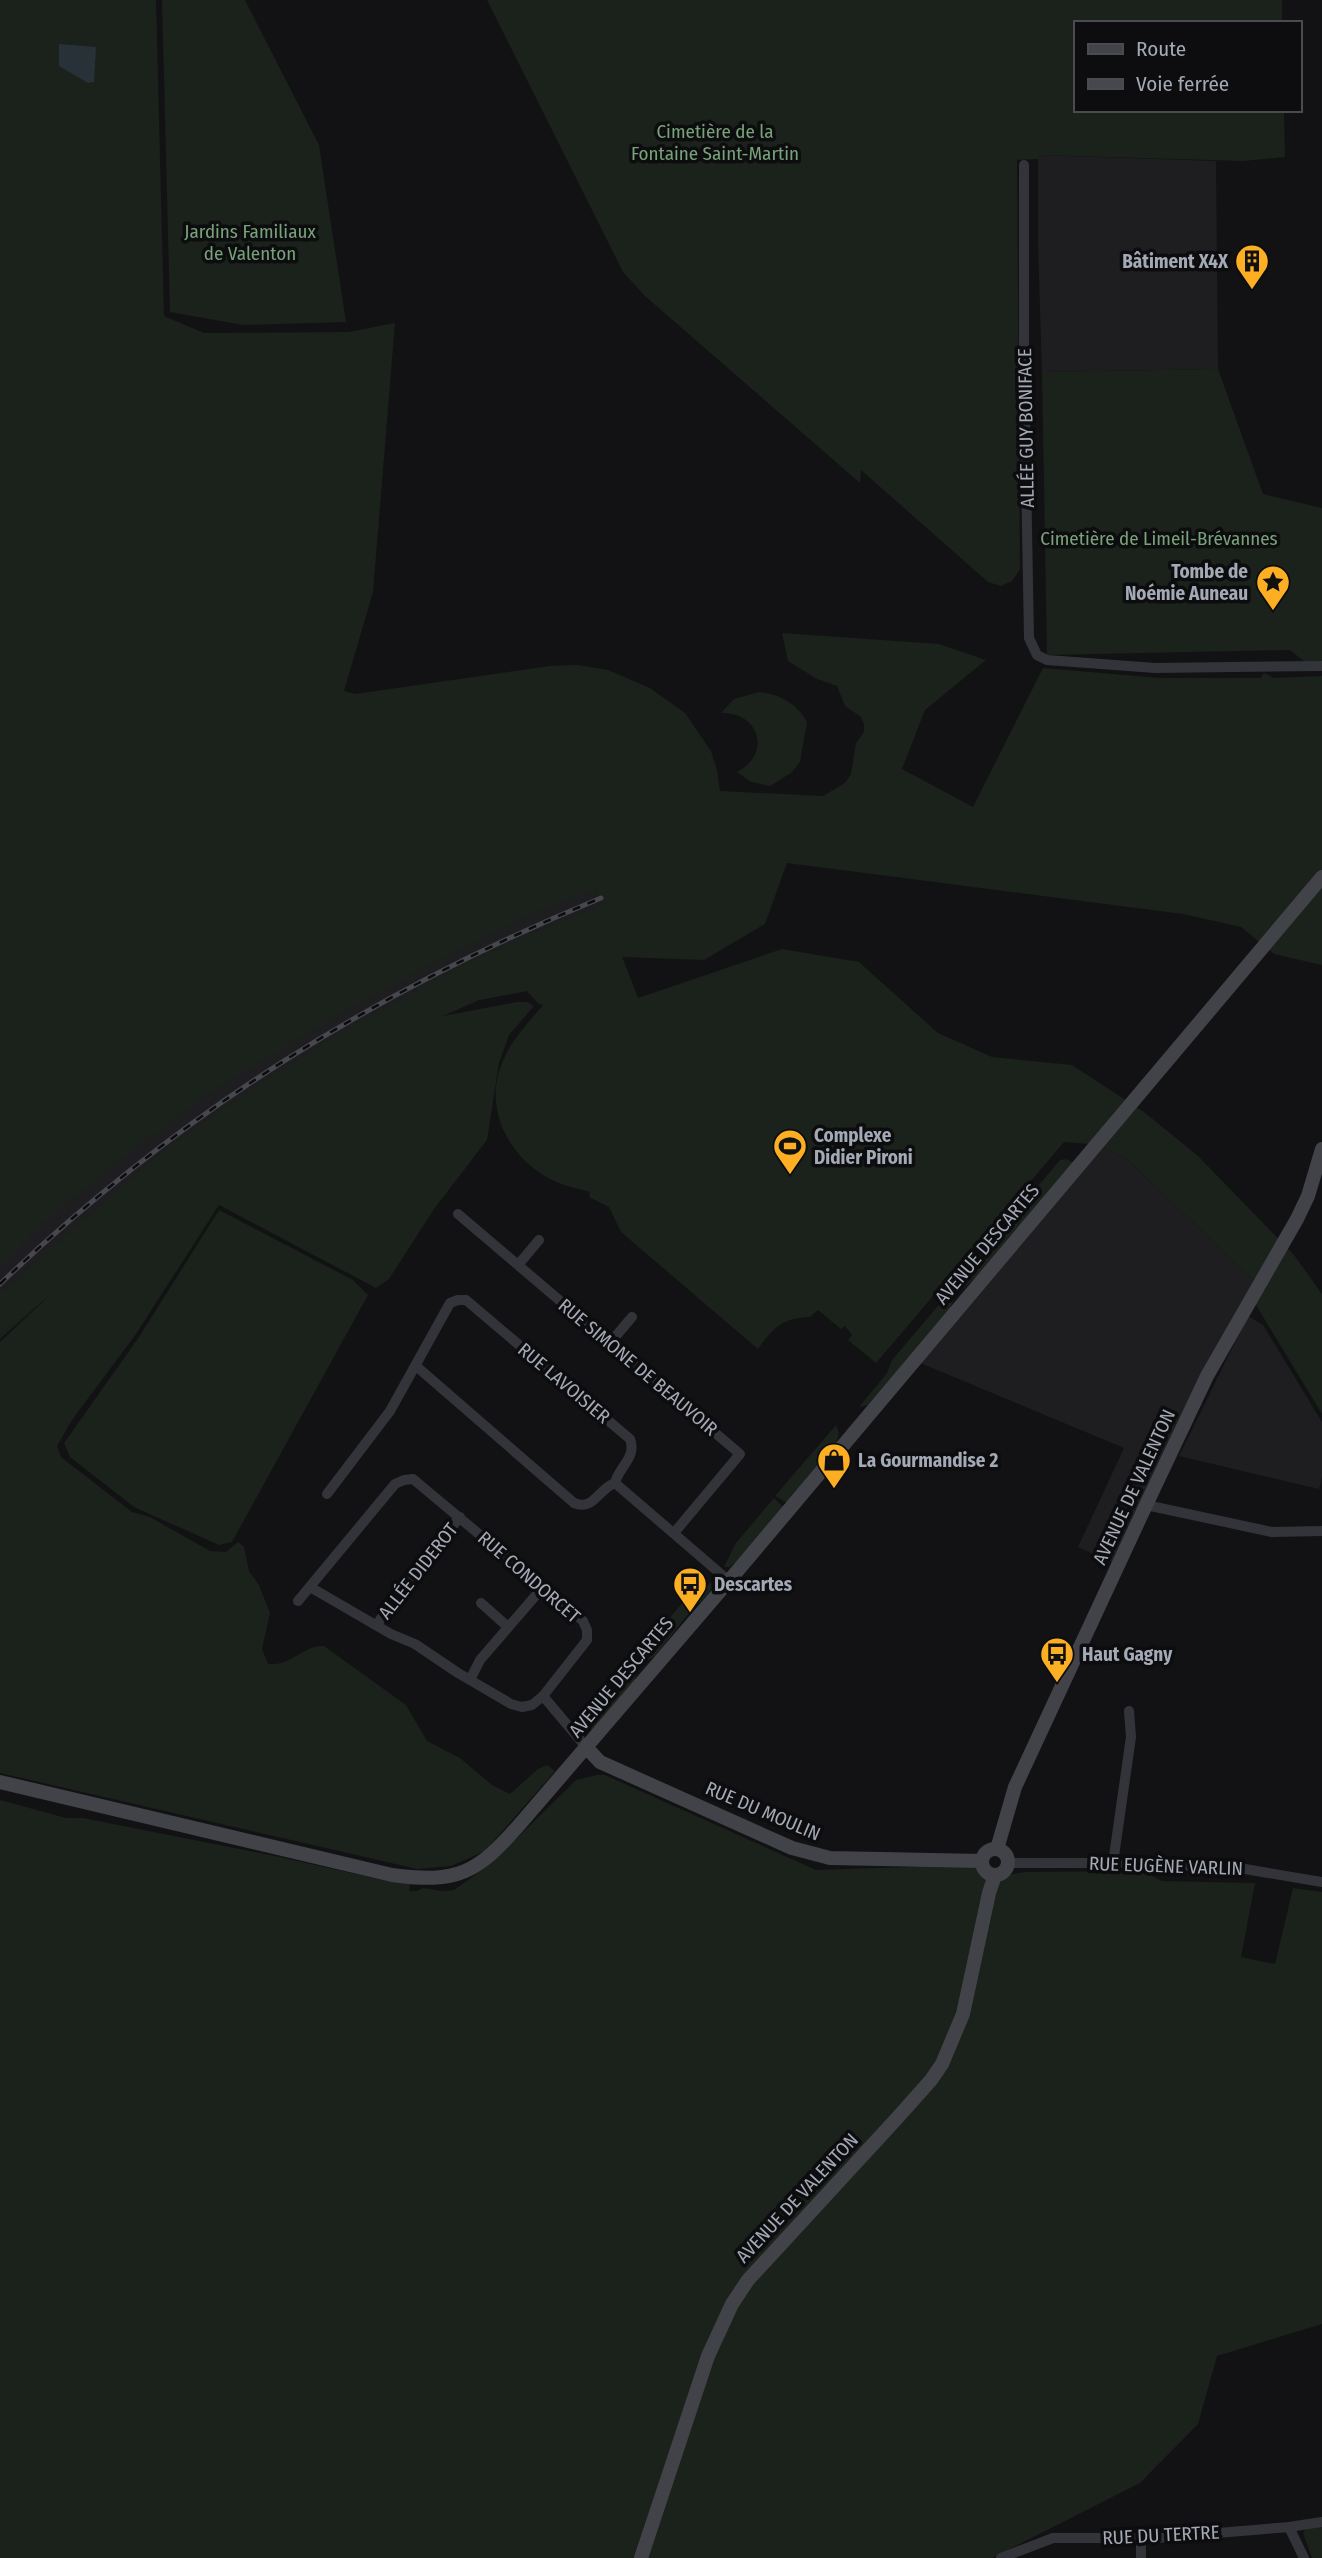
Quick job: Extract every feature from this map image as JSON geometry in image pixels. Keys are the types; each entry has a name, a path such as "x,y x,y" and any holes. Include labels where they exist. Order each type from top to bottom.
{"main road":[{"name":"AVENUE DESCARTES","path":"0,1783 392,1875 433,1879 460,1875 480,1864 496,1851 729,1581 1322,877"},
{"name":"AVENUE DE VALENTON","path":"997,1849 1015,1787 1207,1376 1308,1196 1322,1149"},
{"name":"RUE DU MOULIN","path":"586,1747 600,1762 792,1848 830,1858 982,1861"},
{"path":"997,1849 1004,1853 1008,1863 1002,1873 988,1874 982,1861 986,1853 997,1849"},
{"name":"AVENUE DE VALENTON","path":"641,2558 708,2356 732,2304 761,2264 899,2116 942,2064 963,2014 995,1875"}],"street":[{"name":"ALLÉE GUY BONIFACE","path":"1024,165 1029,638 1037,655 1047,660 1155,668 1322,666"},
{"name":"RUE SIMONE DE BEAUVOIR","path":"458,1214 740,1454 674,1533"},
{"path":"518,1265 539,1240"},
{"name":"RUE LAVOISIER","path":"466,1300 629,1439 633,1448 631,1456 617,1474 615,1483 606,1487 591,1504 582,1506 574,1503 415,1366 450,1303 466,1300"},
{"path":"610,1343 632,1317"},
{"path":"327,1494 390,1411 415,1366"},
{"name":"RUE CONDORCET","path":"298,1601 395,1484 413,1479 583,1621 587,1640 542,1696"},
{"path":"615,1483 729,1581"},
{"path":"1146,1505 1272,1532 1322,1531"},
{"name":"ALLÉE DIDEROT","path":"377,1625 389,1605 460,1517"},
{"path":"310,1587 415,1644 511,1704 522,1707 532,1705 542,1696 586,1747"},
{"path":"470,1680 480,1660 543,1587"},
{"path":"481,1603 508,1627"},
{"path":"1113,1863 1130,1737 1129,1711"},
{"name":"RUE EUGÈNE VARLIN","path":"1008,1863 1113,1863 1239,1868 1322,1882"},
{"name":"RUE DU TERTRE","path":"1001,2558 1054,2539 1141,2538 1322,2522"},
{"path":"1289,2527 1304,2558"},
{"path":"1141,2538 1142,2558"}],"shaded area":[{"path":"59,44 96,47 94,82 88,83 59,66"},
{"path":"1038,155 1216,161 1218,369 1042,372"},
{"path":"572,826 638,998 539,1004 527,991 479,1000 437,1017 62,1284 0,1339 0,1203"},
{"path":"1101,1145 1129,1161 1254,1281 1113,1563 1078,1547 1124,1448 918,1362"},
{"path":"1248,1316 1263,1325 1322,1422 1322,1476 1319,1489 1179,1456"}],"green space":[{"path":"0,0 156,0 164,316 204,333 348,332 395,323 373,592 344,691 355,694 550,666 577,665 608,670 650,688 685,713 711,751 720,791 823,796 845,783 851,774 856,743 864,732 864,724 861,717 845,706 837,686 817,679 788,661 782,633 939,644 986,660 925,710 902,769 973,807 1043,668 1160,678 1261,678 1264,673 1274,678 1322,676 1322,965 1274,954 1241,927 1183,914 787,863 765,924 704,960 622,957 638,998 782,949 859,962 938,1033 992,1057 1072,1065 1144,1112 1198,1156 1294,1255 1322,1294 1322,1414 1248,1292 1254,1281 1129,1161 1101,1145 1064,1142 876,1363 848,1340 852,1335 845,1326 841,1329 818,1310 810,1317 785,1322 769,1335 758,1349 621,1232 609,1207 589,1197 590,1192 542,1174 514,1149 498,1116 497,1079 511,1046 543,1005 527,991 479,1000 443,1016 517,1002 528,1002 534,1006 509,1035 499,1063 487,1140 434,1209 389,1279 376,1288 219,1205 136,1334 72,1420 57,1446 61,1457 132,1512 150,1517 210,1551 226,1552 238,1542 244,1547 249,1571 259,1585 270,1613 262,1649 268,1664 283,1662 309,1649 324,1646 406,1705 427,1741 460,1758 492,1785 510,1794 538,1769 547,1765 555,1771 485,1851 451,1866 417,1869 0,1773 0,1342 51,1294 0,1335 0,1294 158,1155 247,1092 340,1033 450,972 516,940 602,905 596,889 527,916 357,1004 214,1090 49,1217 0,1267"},
{"name":"Jardins Familiaux de Valenton","path":"162,0 245,0 319,145 346,322 243,325 170,312"},
{"name":"Cimetière de la Fontaine Saint-Martin","path":"487,0 1282,0 1282,21 1074,21 1074,112 1284,112 1285,157 1243,161 1039,155 1038,159 1017,160 1020,569 1012,581 1001,586 988,582 861,470 860,483 645,296 623,272"},
{"name":"Cimetière de Limeil-Brévannes","path":"1218,369 1263,494 1322,508 1322,661 1305,662 1290,650 1047,655 1042,372"},
{"path":"759,692 787,701 799,710 807,722 800,762 791,773 770,786 751,782 737,772 755,755 757,735 745,719 721,713 734,699"},
{"path":"1066,1159 1074,1163 977,1279 963,1289 953,1287 1060,1160"},
{"path":"219,1210 353,1280 368,1295 232,1542 219,1545 134,1507 70,1457 64,1443 139,1337"},
{"path":"949,1293 953,1300 950,1310 868,1405 859,1407 887,1373 892,1360"},
{"path":"836,1425 839,1433 836,1444 787,1503 775,1496"},
{"path":"774,1498 783,1507 738,1561 724,1567 736,1543"},
{"path":"714,1579 713,1587 655,1656 648,1660 644,1657 655,1643 662,1627 695,1588 707,1586"},
{"path":"634,1669 637,1672 633,1684 592,1732 597,1715"},
{"path":"605,1775 816,1870 972,1865 990,1878 1025,1872 1142,1871 1162,1881 1255,1883 1241,1957 1275,1964 1293,1888 1322,1892 1322,2324 1217,2356 1198,2424 1140,2483 992,2558 0,2558 0,1800 66,1818 83,1818 410,1884 409,1891 423,1888 442,1891 454,1890 485,1868 576,1780"},
{"path":"1322,2526 1322,2558 1312,2558 1303,2533 1306,2528"}],"railway":[{"path":"0,1284 68,1222 137,1165 282,1062 358,1016 436,974 601,898"}],"place":[{"name":"Bâtiment X4X","path":"1252,291"},
{"name":"Tombe de Noémie Auneau","path":"1273,612"},
{"name":"Complexe Didier Pironi","path":"790,1176"},
{"name":"La Gourmandise 2","path":"834,1490"},
{"name":"Descartes","path":"690,1614"},
{"name":"Haut Gagny","path":"1057,1684"}]}
